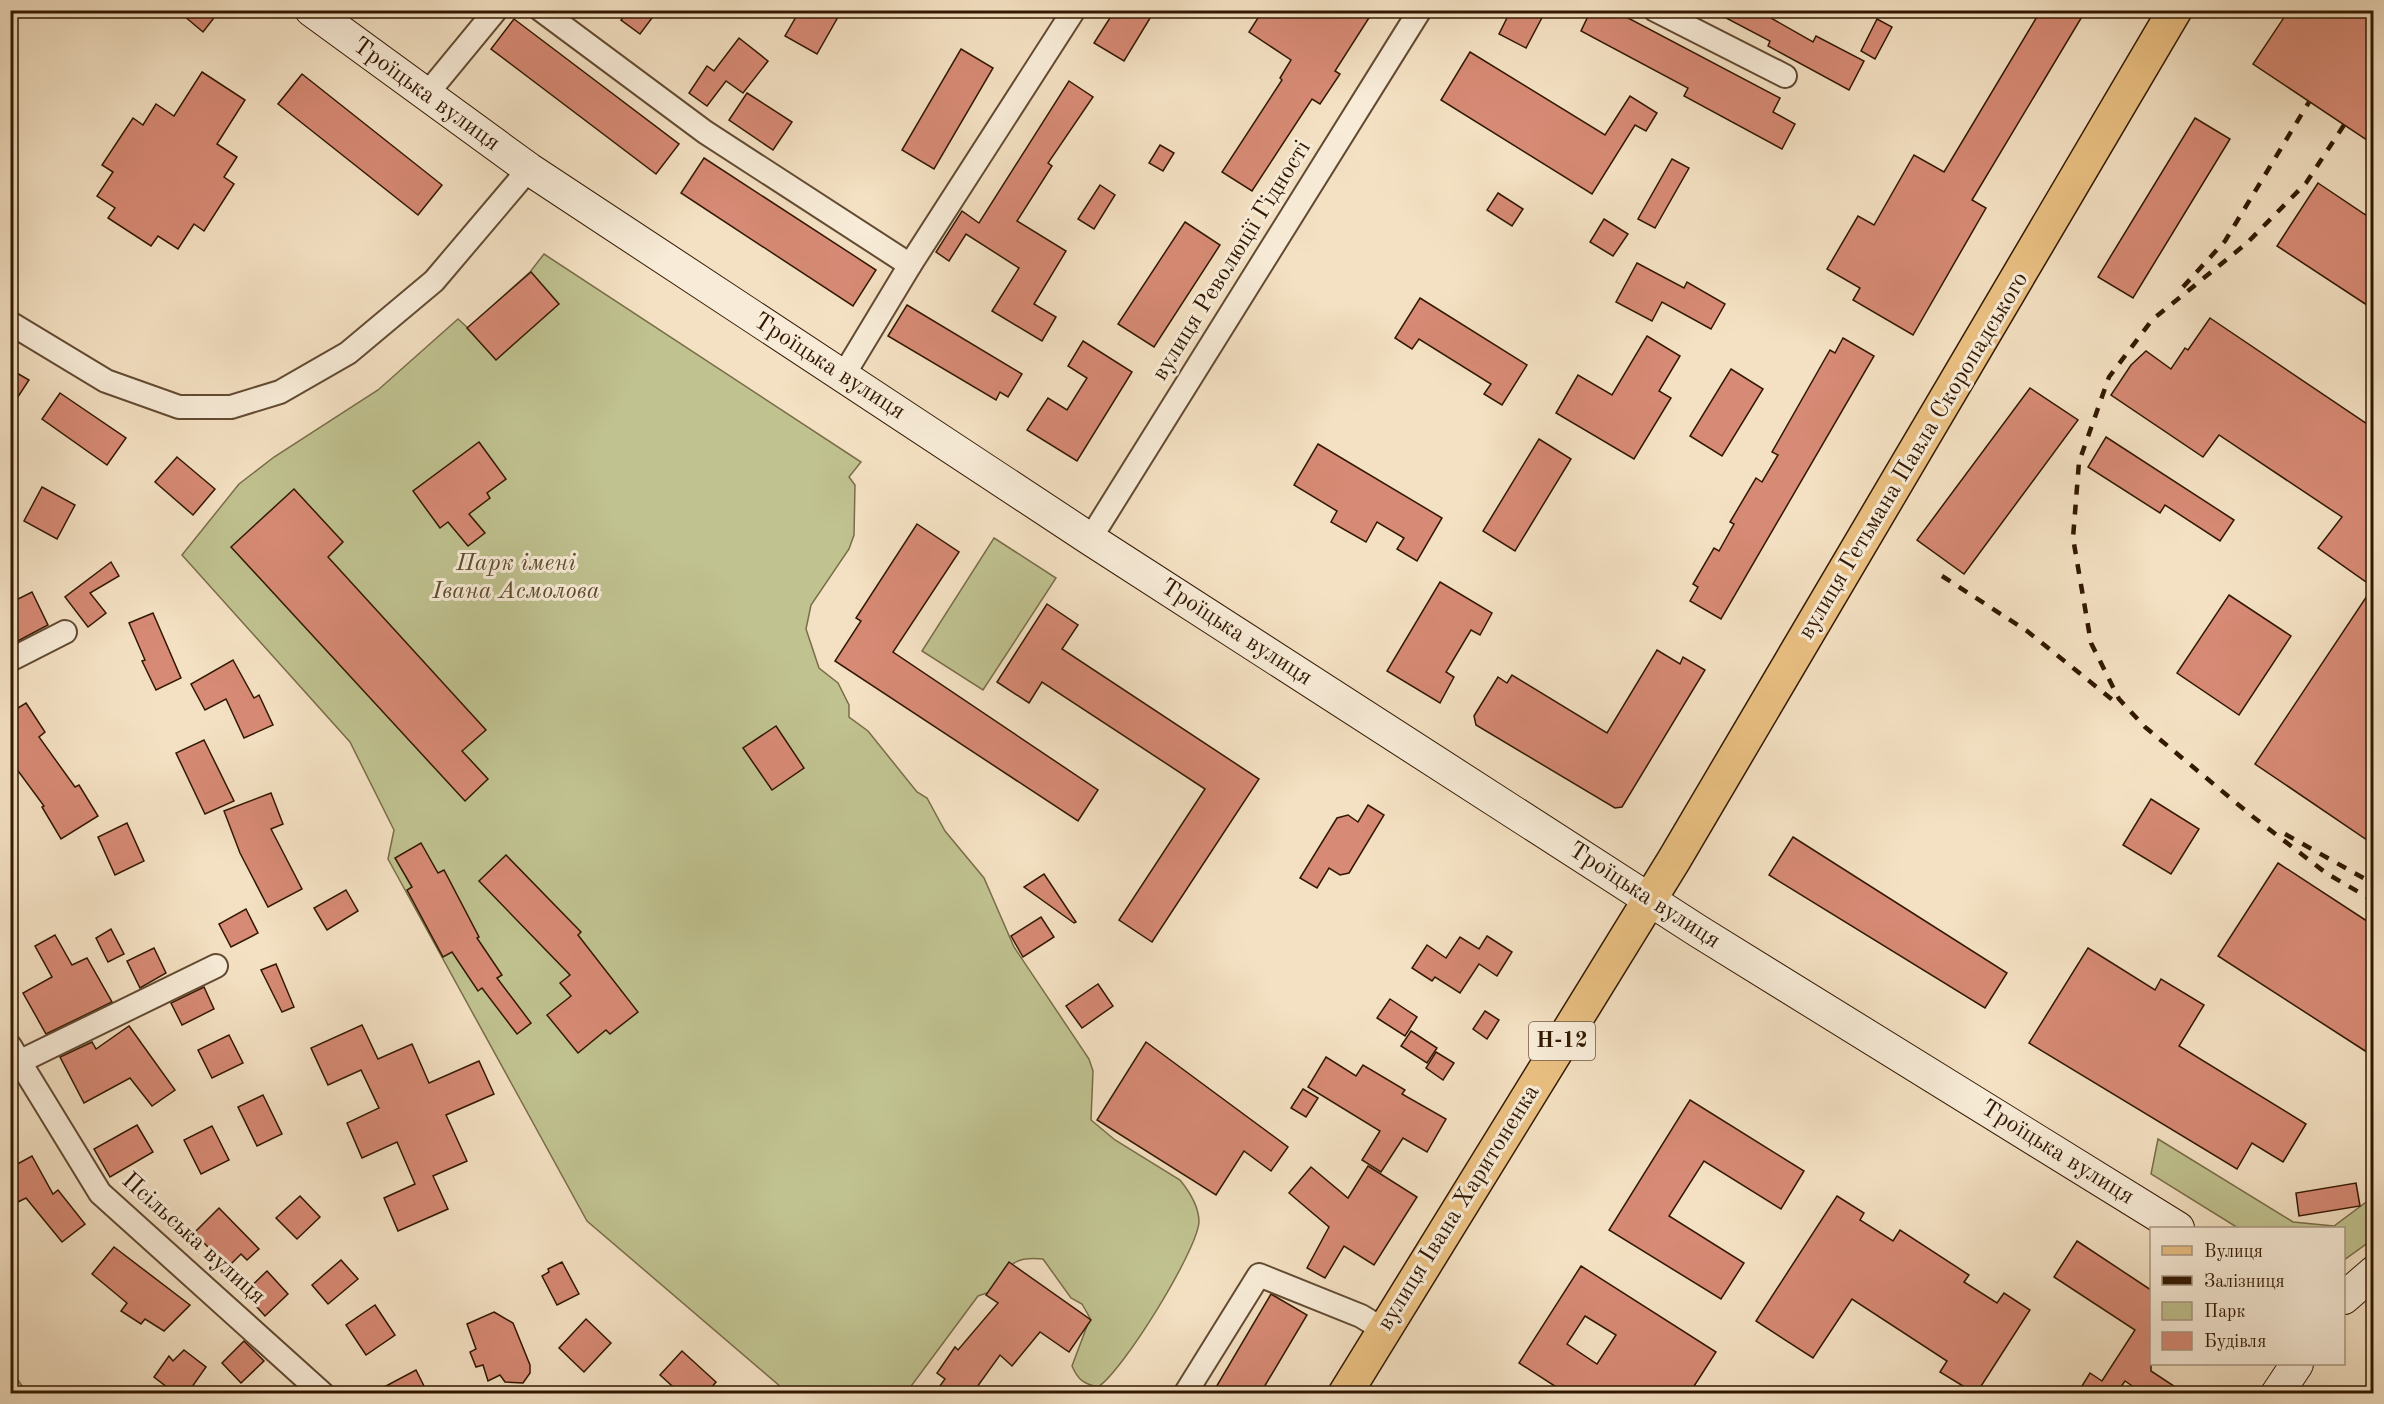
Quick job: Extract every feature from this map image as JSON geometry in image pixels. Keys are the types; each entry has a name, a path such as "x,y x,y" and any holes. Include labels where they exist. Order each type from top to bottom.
{"main road":[{"name":"Троїцька вулиця","path":"311,10 529,169 1090,539 1649,899 2176,1227"},
{"name":"вулиця Гетьмана Павла Скоропадського","path":"1649,899 2175,10"},
{"name":"вулиця Івана Харитоненка","path":"1345,1394 1649,899"},
{"path":"2345,1296 2373,1272"},
{"path":"2277,1394 2296,1365"}],"street":[{"path":"426,95 496,10"},
{"path":"541,10 705,132 910,266"},
{"path":"843,376 910,266 1074,10"},
{"name":"вулиця Революції Гідності","path":"1090,539 1420,10"},
{"path":"1655,10 1785,76"},
{"path":"10,323 106,381 179,407 231,407 280,392 348,353 434,281 529,169"},
{"path":"10,660 64,632"},
{"path":"15,1054 216,966"},
{"name":"Псільська вулиця","path":"15,1054 100,1193 323,1394"},
{"path":"1185,1394 1259,1275 1361,1316 1384,1330"}],"green space":[{"name":"Парк імені Івана Асмолова","path":"544,254 861,462 849,477 855,485 854,535 849,549 811,605 806,629 819,668 838,683 849,705 849,717 868,731 917,792 927,798 945,831 984,878 1014,947 1089,1059 1093,1071 1091,1120 1115,1140 1180,1180 1190,1194 1197,1211 1199,1222 1195,1237 1173,1283 1124,1359 1098,1387 1082,1381 1072,1366 1090,1318 1082,1304 1071,1298 1043,1259 1018,1261 1008,1268 996,1290 978,1296 906,1393 788,1393 587,1221 388,859 394,830 350,742 182,555 239,484 274,457 378,390 458,319 468,328 530,272"},
{"path":"994,538 1056,578 983,690 922,651"},
{"path":"2158,1139 2293,1222 2334,1226 2373,1197 2373,1239 2345,1259 2345,1227 2236,1227 2151,1174"},
{"path":"11,1370 27,1393 11,1393"}],"building":[{"path":"177,10 220,10 203,32"},
{"path":"629,10 658,10 640,34 621,20"},
{"path":"800,10 842,10 817,54 785,36"},
{"path":"1115,10 1155,10 1124,61 1094,43"},
{"path":"1263,10 1374,10 1335,71 1340,74 1320,104 1312,99 1252,191 1222,172 1282,80 1280,78 1291,60 1249,32"},
{"path":"1511,10 1546,10 1526,48 1499,34"},
{"path":"1591,10 1613,10 1780,98 1773,112 1795,124 1782,149 1684,96 1688,88 1581,31"},
{"path":"1711,10 1757,10 1813,42 1816,36 1864,61 1849,90 1768,46 1770,41"},
{"path":"2041,10 2086,10 1972,200 1986,208 1913,335 1853,300 1860,288 1827,269 1858,216 1874,225 1914,155 1944,172"},
{"path":"2289,10 2373,10 2373,144 2253,64"},
{"path":"514,19 679,144 656,174 491,49"},
{"path":"1877,19 1892,27 1875,59 1861,51"},
{"path":"739,38 768,61 743,93 726,81 707,106 689,93 707,66 714,71"},
{"path":"961,49 993,68 934,169 902,150"},
{"path":"1470,52 1605,135 1630,96 1657,113 1646,131 1635,125 1592,194 1441,100"},
{"path":"202,72 245,100 217,144 237,157 224,177 234,184 204,231 194,224 178,249 158,236 151,246 108,218 115,208 97,196 113,172 102,165 133,118 143,125 156,104 174,116"},
{"path":"302,74 442,185 418,215 278,104"},
{"path":"1069,81 1093,97 1048,163 1052,166 1017,221 1066,251 1034,304 1056,317 1042,341 992,311 1019,268 966,234 949,261 936,252 962,211 979,223"},
{"path":"747,93 792,122 773,150 729,120"},
{"path":"2195,118 2230,139 2133,298 2098,277"},
{"path":"1160,145 1174,153 1163,171 1149,163"},
{"path":"704,158 876,270 853,306 681,193"},
{"path":"1672,159 1689,168 1655,228 1638,219"},
{"path":"2318,183 2373,220 2373,309 2277,246"},
{"path":"1100,185 1115,195 1094,229 1078,219"},
{"path":"1498,193 1523,209 1512,226 1487,210"},
{"path":"1604,219 1628,234 1613,256 1590,242"},
{"path":"1185,222 1220,245 1154,347 1118,324"},
{"path":"1637,263 1684,288 1687,282 1725,304 1711,329 1662,302 1652,321 1616,302"},
{"path":"531,272 559,304 496,360 467,328"},
{"path":"1420,298 1527,365 1502,405 1484,394 1491,384 1419,339 1412,349 1395,338"},
{"path":"907,305 1022,374 1008,397 1000,392 996,400 888,336"},
{"path":"2210,318 2373,428 2373,587 2318,548 2342,517 2219,435 2203,457 2111,395 2131,365 2146,351 2171,369 2185,348 2188,350"},
{"path":"1647,336 1680,356 1659,391 1671,398 1634,459 1556,413 1578,375 1612,395"},
{"path":"1843,338 1874,356 1721,619 1690,601 1698,587 1693,584 1714,548 1719,551 1734,524 1730,522 1756,478 1762,482 1778,455 1772,452 1830,350 1835,353"},
{"path":"1083,341 1132,372 1077,461 1027,430 1048,398 1067,410 1087,378 1068,366"},
{"path":"10,369 29,380 10,409"},
{"path":"1731,369 1763,389 1722,456 1690,436"},
{"path":"2030,388 2078,420 1964,574 1917,540"},
{"path":"60,393 126,438 107,465 42,419"},
{"path":"2106,437 2234,520 2220,541 2165,505 2160,513 2088,467"},
{"path":"1539,439 1571,459 1515,551 1483,531"},
{"path":"479,442 506,479 487,493 490,498 469,514 485,533 468,546 448,522 440,528 413,491"},
{"path":"1318,444 1442,518 1417,561 1397,549 1404,538 1377,522 1366,542 1331,522 1337,511 1294,485"},
{"path":"177,457 215,489 193,515 155,482"},
{"path":"42,487 75,505 57,539 24,521"},
{"path":"294,489 343,542 328,557 486,730 462,751 488,779 465,801 231,547"},
{"path":"917,524 959,552 893,652 1098,790 1078,821 835,661 861,621 856,618"},
{"path":"111,562 119,576 90,593 106,613 88,627 65,597"},
{"path":"1440,582 1492,613 1480,635 1471,630 1446,672 1454,677 1440,703 1387,671"},
{"path":"2373,587 2373,844 2255,764"},
{"path":"32,592 48,625 16,642 10,631 10,603"},
{"path":"2229,595 2291,636 2239,715 2177,673"},
{"path":"1047,604 1078,625 1062,649 1259,779 1152,942 1119,920 1205,789 1042,682 1029,703 997,682"},
{"path":"153,613 181,678 156,690 142,661 145,660 129,623"},
{"path":"1657,650 1680,664 1683,657 1705,670 1622,807 1615,808 1476,725 1474,716 1498,677 1507,683 1512,675 1607,733"},
{"path":"233,660 254,698 259,695 273,725 244,738 226,699 205,710 191,684"},
{"path":"26,703 45,732 39,737 75,787 79,785 98,816 61,839 42,807 44,806 10,760 10,713"},
{"path":"776,726 804,768 772,790 743,748"},
{"path":"204,740 234,801 205,814 176,753"},
{"path":"271,793 283,824 271,829 302,889 268,907 240,853 224,811"},
{"path":"2151,799 2199,829 2171,874 2123,845"},
{"path":"1368,805 1384,815 1349,873 1340,875 1329,868 1317,888 1300,878 1337,818 1348,815 1358,822"},
{"path":"127,823 144,861 115,875 98,837"},
{"path":"1793,837 2007,973 1985,1008 1769,875"},
{"path":"421,843 438,873 444,870 479,937 477,938 502,975 497,978 531,1023 517,1034 482,988 478,991 452,952 443,957 407,890 412,887 395,858"},
{"path":"506,855 581,932 578,935 638,1012 610,1034 606,1030 578,1053 547,1015 571,996 560,983 570,975 479,881"},
{"path":"2278,863 2373,925 2373,1056 2218,956"},
{"path":"1044,874 1076,922 1074,923 1024,887"},
{"path":"346,890 358,911 327,930 314,908"},
{"path":"246,909 258,933 231,947 219,924"},
{"path":"1041,917 1054,937 1023,957 1011,936"},
{"path":"111,929 124,954 108,962 96,938"},
{"path":"55,935 72,965 87,958 112,1002 46,1034 23,993 52,977 35,946"},
{"path":"1487,936 1512,952 1497,976 1479,964 1460,993 1435,977 1432,981 1412,968 1427,945 1446,958 1460,937 1479,949"},
{"path":"154,948 166,973 140,988 127,961"},
{"path":"2088,948 2155,990 2161,979 2204,1005 2179,1046 2306,1124 2283,1162 2252,1143 2237,1169 2029,1043"},
{"path":"276,964 294,1007 282,1012 261,970"},
{"path":"1098,984 1113,1006 1082,1028 1066,1006"},
{"path":"204,987 214,1009 182,1025 171,1003"},
{"path":"1390,999 1417,1017 1405,1036 1377,1018"},
{"path":"1485,1011 1499,1020 1487,1039 1473,1029"},
{"path":"362,1025 378,1059 412,1044 429,1083 479,1061 494,1094 446,1115 467,1161 433,1176 448,1209 398,1231 384,1198 415,1184 397,1142 362,1158 347,1123 379,1108 361,1070 328,1085 311,1048"},
{"path":"129,1026 175,1090 152,1106 130,1078 84,1103 60,1057 92,1042 96,1049"},
{"path":"1411,1031 1437,1048 1427,1063 1401,1046"},
{"path":"229,1035 243,1063 212,1078 198,1050"},
{"path":"1146,1042 1288,1147 1271,1171 1244,1151 1216,1195 1097,1120"},
{"path":"1436,1052 1454,1063 1443,1080 1426,1068"},
{"path":"1326,1057 1356,1076 1363,1065 1405,1090 1402,1094 1446,1119 1427,1152 1403,1138 1381,1172 1362,1160 1380,1131 1308,1087"},
{"path":"1303,1089 1318,1098 1306,1117 1291,1108"},
{"path":"263,1095 282,1134 257,1146 238,1107"},
{"path":"1690,1100 1804,1171 1781,1209 1704,1161 1669,1216 1744,1263 1721,1299 1609,1230"},
{"path":"137,1125 153,1152 110,1177 94,1149"},
{"path":"212,1126 229,1160 201,1174 184,1140"},
{"path":"32,1156 53,1194 58,1190 85,1224 62,1242 26,1198 10,1206 10,1168"},
{"path":"1368,1166 1417,1197 1374,1265 1344,1246 1325,1278 1307,1268 1329,1227 1289,1193 1311,1167 1348,1198"},
{"path":"2356,1183 2360,1206 2299,1216 2296,1193"},
{"path":"300,1196 320,1217 297,1239 276,1218"},
{"path":"1837,1196 1864,1213 1860,1220 1893,1241 1900,1230 1969,1275 1964,1282 1997,1303 2004,1293 2030,1310 1976,1394 1940,1372 1947,1361 1852,1299 1813,1358 1756,1321"},
{"path":"219,1208 259,1249 247,1260 241,1254 228,1267 194,1233"},
{"path":"2077,1241 2150,1289 2151,1371 2186,1394 2144,1394 2125,1381 2118,1391 2121,1394 2077,1394 2090,1373 2102,1381 2135,1330 2054,1277"},
{"path":"114,1247 190,1305 164,1331 145,1319 141,1324 121,1311 127,1303 92,1274"},
{"path":"341,1260 358,1279 328,1304 312,1285"},
{"path":"562,1262 579,1294 557,1305 542,1276 549,1272 548,1269"},
{"path":"1009,1262 1091,1320 1069,1352 1040,1332 1012,1366 1000,1355 972,1394 934,1394 945,1379 937,1373 955,1347 958,1350 998,1303 986,1295"},
{"path":"1581,1266 1716,1352 1689,1394 1567,1394 1519,1363","holes":["1585,1316 1616,1335 1597,1364 1567,1344"]},
{"path":"267,1271 288,1294 265,1316 244,1293"},
{"path":"1271,1294 1307,1315 1260,1394 1212,1394"},
{"path":"375,1305 395,1335 366,1355 346,1325"},
{"path":"494,1312 513,1323 530,1365 530,1373 523,1383 505,1382 500,1375 488,1381 483,1365 476,1367 470,1352 476,1349 467,1324"},
{"path":"586,1319 611,1343 584,1372 559,1348"},
{"path":"244,1341 264,1361 241,1383 222,1363"},
{"path":"184,1350 206,1367 187,1394 176,1394 154,1377 169,1356 173,1361"},
{"path":"682,1351 716,1382 706,1394 681,1394 660,1375"},
{"path":"416,1370 428,1394 371,1394"}],"railway":[{"path":"2183,287 2225,241 2309,102"},
{"path":"2344,125 2306,183 2247,243 2152,320 2109,377 2079,462 2073,538 2091,643 2119,699 2145,727 2252,816 2326,873 2374,901"},
{"path":"1942,576 2027,631 2119,705"},
{"path":"2285,834 2374,884"}]}
